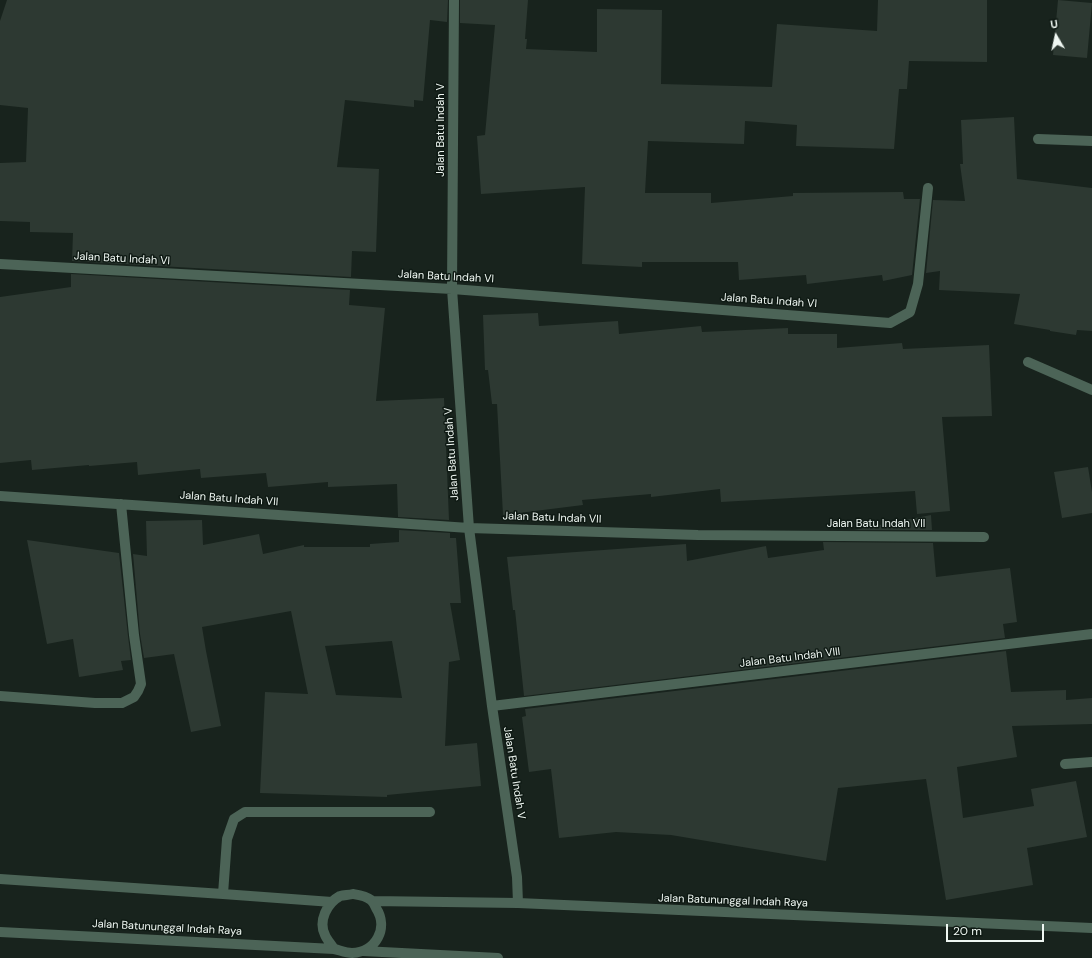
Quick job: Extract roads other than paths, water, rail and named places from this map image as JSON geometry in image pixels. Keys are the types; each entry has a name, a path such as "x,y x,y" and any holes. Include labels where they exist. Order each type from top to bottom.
{"street":[{"name":"Jalan Batu Indah V","path":"454,0 452,288 469,528 492,706 517,877 518,903"},
{"path":"1038,139 1092,141"},
{"name":"Jalan Batu Indah VI","path":"0,264 452,288 890,323 910,312 918,284 928,188"},
{"path":"1028,362 1092,390"},
{"name":"Jalan Batu Indah VII","path":"0,496 469,528 698,535 984,537"},
{"path":"0,696 94,703 122,703 134,697 138,692 141,684 134,635 121,504"},
{"name":"Jalan Batu Indah VIII","path":"492,706 1092,634"},
{"path":"1065,764 1092,762"},
{"path":"223,894 227,839 234,819 245,812 430,812"},
{"path":"0,879 332,902"},
{"path":"363,951 372,945 379,935 382,924 380,913 372,901 364,897 353,894 341,896 332,902 325,912 322,923 324,934 334,948 348,955 363,951 498,958"},
{"name":"Jalan Batununggal Indah Raya","path":"372,901 518,903 1092,928"},
{"name":"Jalan Batununggal Indah Raya","path":"0,932 334,948"}]}
